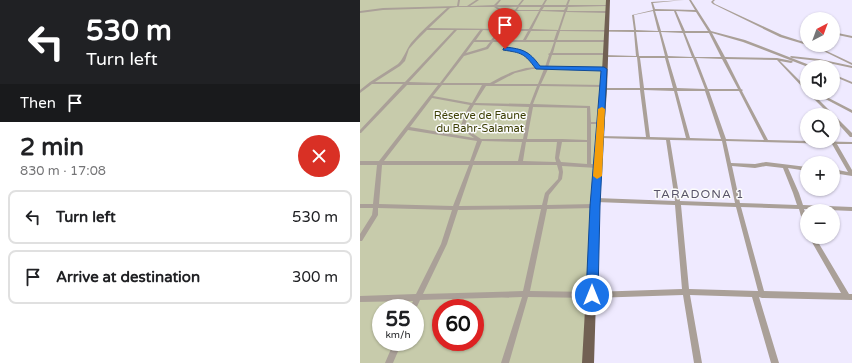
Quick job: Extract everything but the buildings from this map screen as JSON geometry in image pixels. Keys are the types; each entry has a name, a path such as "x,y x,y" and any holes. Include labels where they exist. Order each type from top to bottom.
{"main road":[{"path":"588,363 595,203 604,88 607,6"}],"street":[{"path":"458,7 460,0"},
{"path":"467,6 478,0"},
{"path":"495,6 500,0"},
{"path":"463,55 485,49 494,41 523,0"},
{"path":"524,41 546,0"},
{"path":"520,163 532,105 546,69 569,0"},
{"path":"683,0 653,2 659,31 688,138"},
{"path":"690,0 710,32 766,140"},
{"path":"714,0 712,2 714,4 758,26 787,39 800,42"},
{"path":"360,10 467,6 607,6"},
{"path":"495,6 499,10 516,11 566,11 607,6"},
{"path":"360,92 399,65 403,61 408,49 416,39 450,7"},
{"path":"648,138 633,15 654,10 697,11"},
{"path":"675,10 707,90 724,140 758,295 775,363"},
{"path":"428,29 710,32 731,36 800,63"},
{"path":"360,132 456,30"},
{"path":"360,239 374,217 380,163 482,30"},
{"path":"840,34 852,37"},
{"path":"474,41 606,41"},
{"path":"505,49 521,50 532,59 538,68"},
{"path":"766,50 778,59 800,83"},
{"path":"825,52 852,66"},
{"path":"550,54 778,59 800,64"},
{"path":"781,56 819,60 852,66"},
{"path":"491,84 517,71 538,68 604,69"},
{"path":"840,78 852,84"},
{"path":"371,83 491,84 641,89 741,90"},
{"path":"480,140 468,132 463,125 466,115 485,84"},
{"path":"431,97 472,104 589,107 589,165"},
{"path":"817,100 826,108"},
{"path":"829,100 852,112"},
{"path":"589,123 601,123"},
{"path":"840,123 852,136"},
{"path":"406,128 480,140 524,139 588,141"},
{"path":"600,137 800,142"},
{"path":"668,138 678,203 686,292 698,363"},
{"path":"417,299 444,244 455,208 480,140"},
{"path":"505,363 526,294 548,192 560,179 561,172 557,158 560,140"},
{"path":"840,143 852,143"},
{"path":"837,148 852,174"},
{"path":"360,163 520,163 598,166"},
{"path":"729,164 755,166 766,164 800,167"},
{"path":"785,166 800,204"},
{"path":"840,173 852,174"},
{"path":"360,206 455,208 544,207 595,203 678,203 800,207"},
{"path":"840,209 852,209"},
{"path":"816,244 849,297"},
{"path":"360,299 418,296 526,294 592,295 686,292 849,297"},
{"path":"389,363 394,351"}],"green space":[{"name":"Réserve de Faune du Bahr-Salamat","path":"360,0 608,0 588,363 360,363"}],"slow traffic":[{"path":"597,176 602,109"}],"district":[{"name":"TARADONA 1","path":"699,194"}],"route":[{"path":"505,49 521,50 532,59 538,68 604,69 604,89 595,206 592,295"}]}
